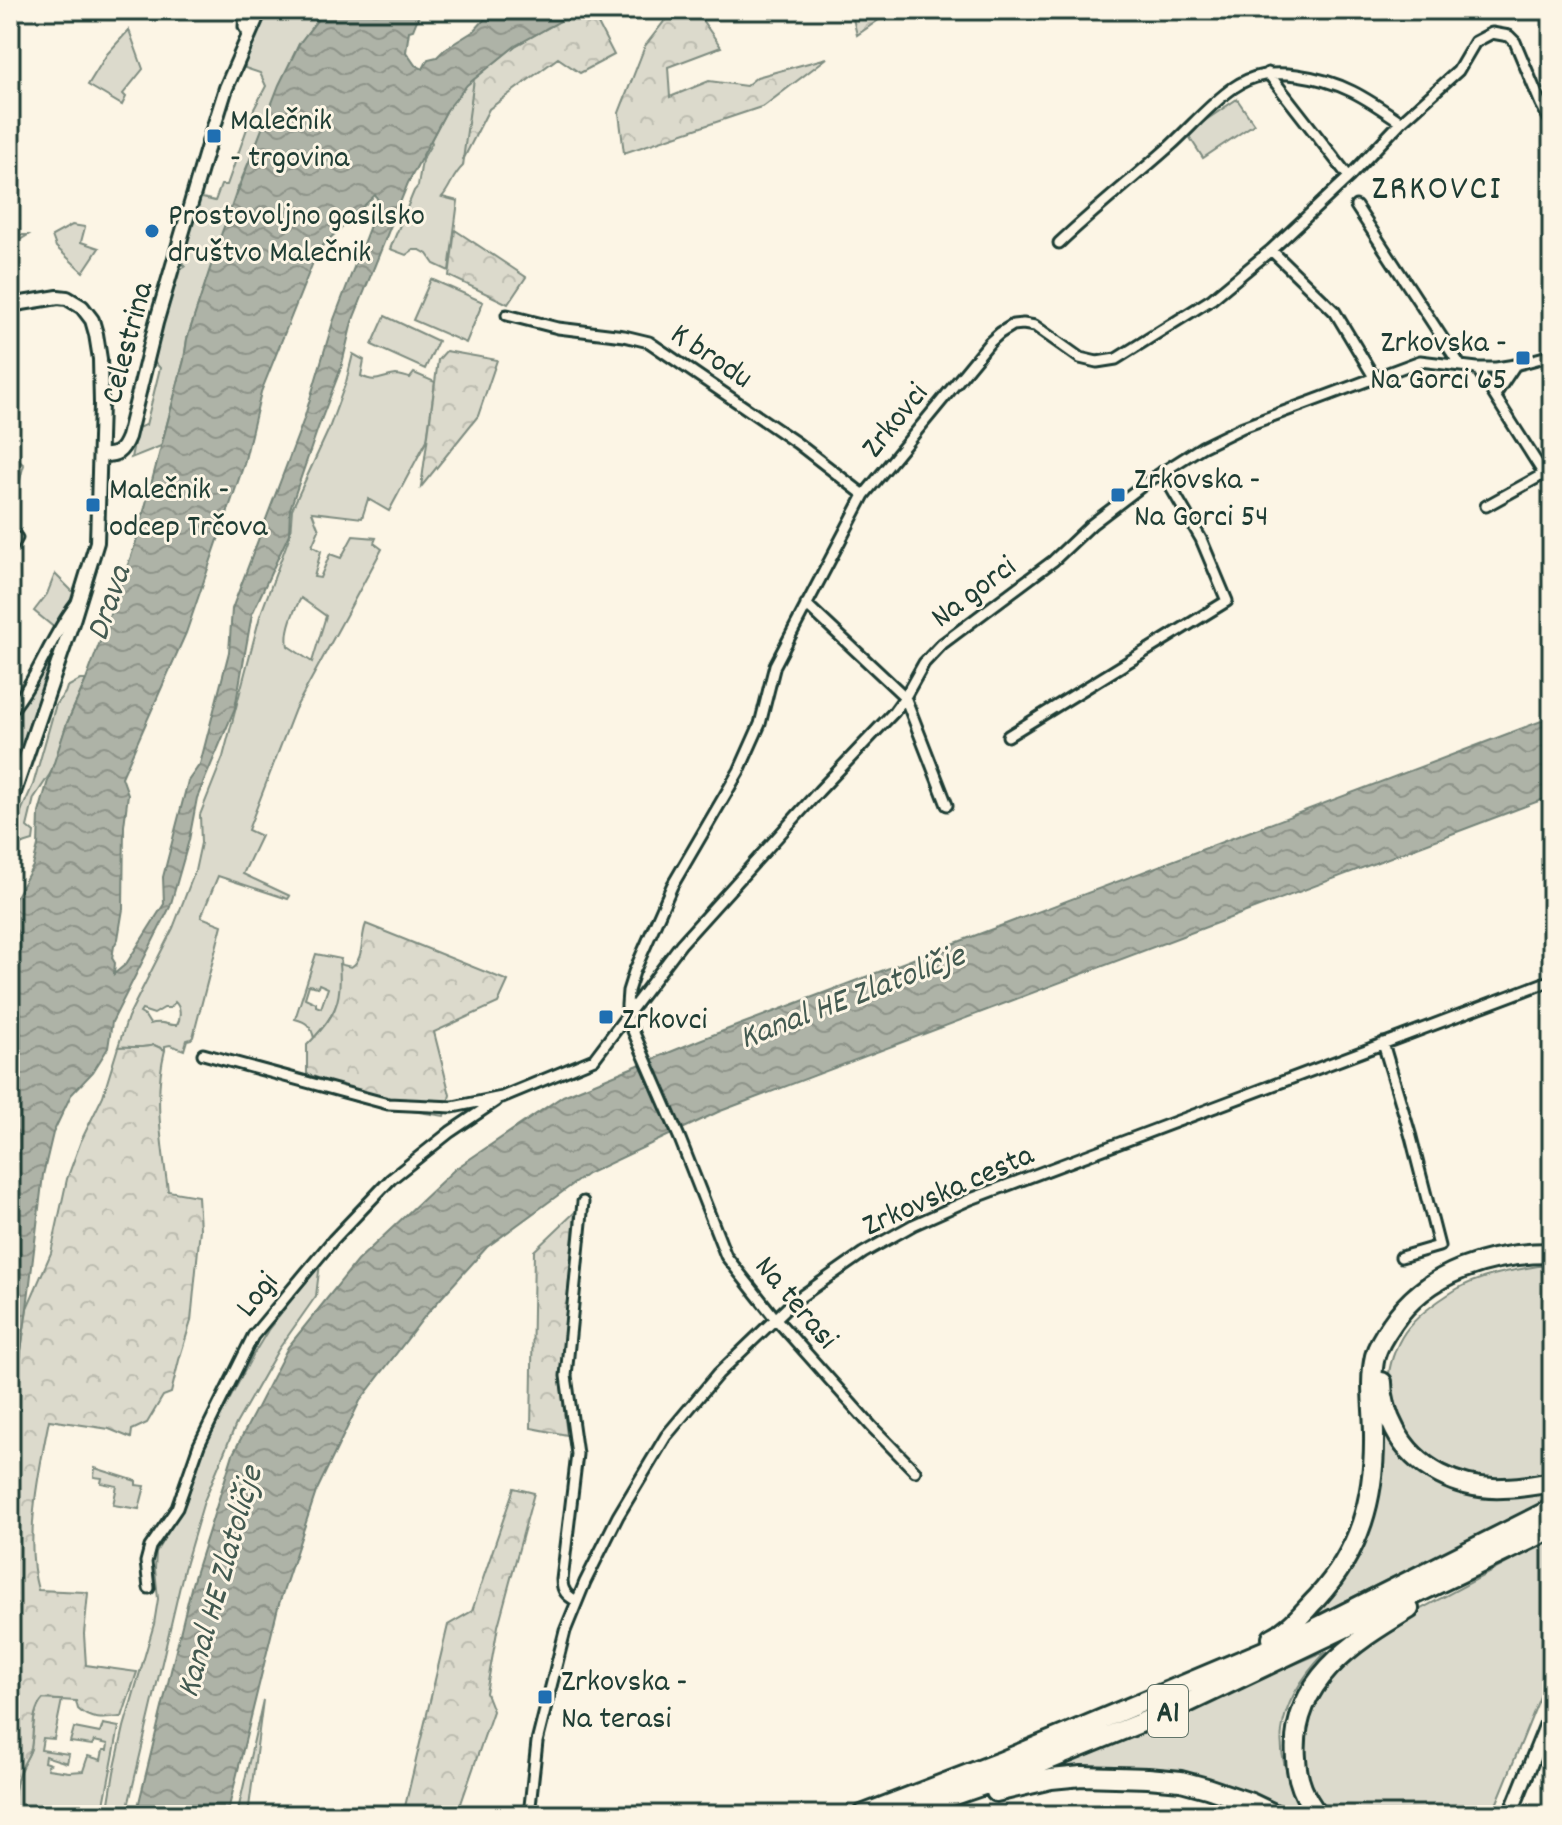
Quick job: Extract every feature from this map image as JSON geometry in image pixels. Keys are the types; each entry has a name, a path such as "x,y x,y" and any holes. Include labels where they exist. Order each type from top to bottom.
{"highway":[{"path":"1232,1665 1238,1653 1284,1632 1328,1586 1355,1543 1371,1492 1374,1439 1372,1374 1376,1353 1401,1310 1439,1278 1467,1266 1501,1257 1552,1253"},
{"path":"1552,1263 1503,1268 1469,1277 1423,1305 1402,1326 1387,1354 1382,1391 1389,1419 1400,1441 1431,1470 1452,1480 1501,1489 1552,1482"},
{"name":"A1","path":"862,1815 1000,1762 1302,1635 1552,1509"},
{"name":"A1","path":"910,1814 1177,1708 1552,1529"},
{"path":"1318,1815 1300,1787 1297,1770 1296,1733 1304,1702 1338,1657 1413,1607 1423,1591"},
{"path":"910,1814 1009,1788 1082,1776 1181,1781 1251,1803 1276,1815"}],"street":[{"path":"245,10 244,27 249,35"},
{"name":"Celestrina","path":"10,305 67,298 82,307 92,320 100,359 100,455 117,454 123,450 206,152 226,88 260,10"},
{"name":"Zrkovci","path":"642,1054 627,1017 628,991 634,972 672,886 739,771 760,724 775,665 864,495 990,342 1013,325 1023,324 1035,326 1080,358 1097,362 1116,359 1212,299 1271,250 1349,177 1401,122 1458,71 1475,42 1492,33 1509,36 1515,42 1552,124"},
{"path":"1059,243 1214,103 1250,78 1268,73 1323,79 1373,103 1401,122"},
{"path":"1268,73 1349,177"},
{"path":"1356,206 1460,365"},
{"path":"1271,250 1335,312 1374,377"},
{"name":"K brodu","path":"507,315 558,328 649,342 797,443 864,495"},
{"name":"Na gorci","path":"627,1017 681,944 819,791 874,735 905,697 924,663 942,644 1053,561 1100,518 1162,472 1202,447 1243,427 1420,361 1477,368 1515,365 1552,355"},
{"path":"1495,395 1515,365"},
{"path":"1477,368 1544,474 1486,506"},
{"path":"10,804 97,542 100,455"},
{"path":"1008,736 1227,601 1201,539 1162,472"},
{"path":"10,550 17,538"},
{"path":"10,712 79,602"},
{"path":"806,604 905,697 947,805"},
{"name":"Zrkovska cesta","path":"529,1815 539,1731 565,1631 618,1516 666,1436 718,1374 793,1302 863,1253 913,1225 971,1199 1552,980"},
{"name":"Logi","path":"203,1054 388,1104 453,1107 502,1097 594,1059 627,1017"},
{"path":"1383,1043 1439,1246 1401,1257"},
{"name":"Na terasi","path":"642,1054 680,1139 726,1256 775,1318 915,1471"},
{"name":"Logi","path":"149,1588 146,1562 150,1547 177,1508 199,1445 253,1336 333,1240 391,1179 450,1132 502,1097"},
{"path":"577,1601 566,1594 562,1580 577,1454 566,1376 583,1202"},
{"path":"1510,1815 1552,1711"}],"green space":[{"path":"264,10 325,10 299,44 237,190 187,339 161,446 131,458 137,428 146,425 160,368 152,359 176,271 185,267 184,264 177,267 198,197 215,201 221,185 227,185 254,109 266,86 260,73 245,68 244,54"},
{"path":"580,10 604,10 596,20 614,55 580,73 558,58 489,109 463,160 474,79 515,46"},
{"path":"673,10 695,10 721,47 668,67 670,97 709,81 746,86 757,77 827,58 764,106 624,153 619,113 645,46"},
{"path":"851,10 880,10 883,17 857,35"},
{"path":"129,30 143,69 123,94 126,97 122,105 88,85 107,54"},
{"path":"475,74 463,166 442,197 458,201 449,271 434,264 420,250 406,255 390,249 418,186 422,160 431,140 448,107"},
{"path":"1237,99 1254,124 1203,158 1187,133"},
{"path":"10,205 19,215 15,218 19,223 15,229 18,235 28,235 10,246"},
{"path":"72,225 85,227 81,242 99,248 83,272 56,247 52,236"},
{"path":"455,230 526,277 508,304 449,276"},
{"path":"431,279 483,302 466,343 413,320"},
{"path":"385,316 438,341 425,369 372,345"},
{"path":"446,351 497,360 478,416 421,487 438,360"},
{"path":"353,354 364,360 361,376 366,378 375,380 396,375 410,378 414,373 435,382 427,440 389,511 368,499 362,518 312,512 319,530 312,546 321,551 314,577 320,578 330,554 341,558 353,536 376,538 374,543 382,549 295,709 248,830 261,836 243,874 290,896 288,899 218,876 201,917 222,925 193,1037 187,1040 184,1050 170,1045 165,1046 165,1050 154,1045 118,1047 128,1017 173,928 195,871 201,843 200,815 223,757 260,616 290,535 292,509 328,431","holes":["301,598 326,616 312,662 288,646 289,627","175,1002 180,1013 177,1025 150,1024 140,1013 142,1010 154,1014 170,1008"]},
{"path":"17,459 24,465 10,510 10,465"},
{"path":"55,574 76,595 56,629 34,611 47,594"},
{"path":"55,643 62,645 12,784 10,716"},
{"path":"86,680 67,723 52,771 34,798 27,827 34,833 33,841 10,852 10,836 33,785 56,704 67,687"},
{"path":"366,924 508,981 498,1003 434,1032 450,1095 444,1116 359,1103 342,1097 343,1087 307,1074 307,1045 335,1009 339,964 351,967 358,959"},
{"path":"316,954 341,959 338,1000 324,1026 314,1038 308,1025 295,1019","holes":["319,984 328,988 321,1008 305,998 309,985 318,987"]},
{"path":"154,1045 165,1050 159,1103 168,1191 198,1196 200,1229 191,1321 171,1393 163,1396 147,1423 132,1430 131,1438 109,1429 49,1420 37,1483 32,1549 38,1590 88,1593 84,1634 86,1665 137,1672 122,1717 93,1717 78,1709 76,1701 43,1699 35,1716 30,1751 17,1781 14,1815 10,1815 10,1429 27,1308 51,1253 67,1179 103,1096 118,1047"},
{"path":"575,1212 560,1378 567,1435 531,1428 534,1251"},
{"path":"320,1263 316,1296 278,1350 236,1424 204,1501 184,1569 126,1815 107,1815 124,1727 154,1624 158,1599 156,1552 185,1504 205,1446 253,1355 268,1330"},
{"path":"1552,1266 1552,1475 1506,1480 1472,1476 1427,1454 1410,1439 1390,1391 1389,1371 1393,1357 1410,1326 1450,1293 1486,1277"},
{"path":"1380,1416 1397,1451 1416,1470 1447,1487 1552,1487 1552,1498 1309,1619 1340,1578"},
{"path":"95,1468 145,1486 139,1509 113,1505 117,1486 101,1483 102,1478 94,1477"},
{"path":"514,1488 534,1493 498,1626 486,1693 493,1711 457,1815 403,1815 448,1625 472,1611"},
{"path":"1552,1539 1552,1667 1492,1815 1324,1815 1309,1796 1299,1744 1303,1722 1328,1675 1415,1612"},
{"path":"1325,1653 1295,1692 1286,1711 1282,1731 1286,1771 1308,1815 1290,1815 1250,1797 1043,1772 1316,1655"},
{"path":"43,1699 62,1700 54,1739 43,1738 41,1750 69,1754 67,1763 45,1756 44,1762 50,1764 48,1769 83,1771 88,1756 101,1760 108,1744 70,1742 74,1728 100,1733 103,1724 119,1727 102,1815 14,1815 17,1781 30,1751 35,1716"},
{"path":"263,1700 248,1815 237,1815"}],"water":[{"name":"Drava","path":"325,10 421,10 413,30 409,31 406,52 415,65 423,69 428,59 437,57 474,31 493,10 580,10 515,46 467,85 447,110 408,183 352,322 341,368 290,509 289,534 252,614 235,708 197,798 170,907 112,1022 108,1048 93,1072 71,1095 53,1133 43,1175 10,1429 10,907 33,866 38,846 39,813 47,784 135,545 187,339 222,232 279,85 299,44","holes":["375,195 379,202 333,322 304,419 232,609 229,652 200,764 188,781 163,877 164,904 126,964 114,974 112,958 123,909 124,826 128,794 122,777 186,633 244,464 261,392 318,250"]},
{"name":"Kanal HE Zlatoličje","path":"1552,717 1552,796 718,1112 587,1174 487,1247 425,1316 360,1401 316,1492 278,1607 227,1815 136,1815 192,1584 233,1454 288,1347 357,1261 455,1169 563,1096 702,1039"}],"place":[{"name":"Malečnik - trgovina","path":"214,136"},
{"name":"Prostovoljno gasilsko društvo Malečnik","path":"152,231"},
{"name":"Zrkovska - Na Gorci 65","path":"1523,358"},
{"name":"Zrkovska - Na Gorci 54","path":"1118,495"},
{"name":"Malečnik - odcep Trčova","path":"93,505"},
{"name":"Zrkovci","path":"606,1017"},
{"name":"Zrkovska - Na terasi","path":"545,1697"}],"district":[{"name":"ZRKOVCI","path":"1437,185"}]}
